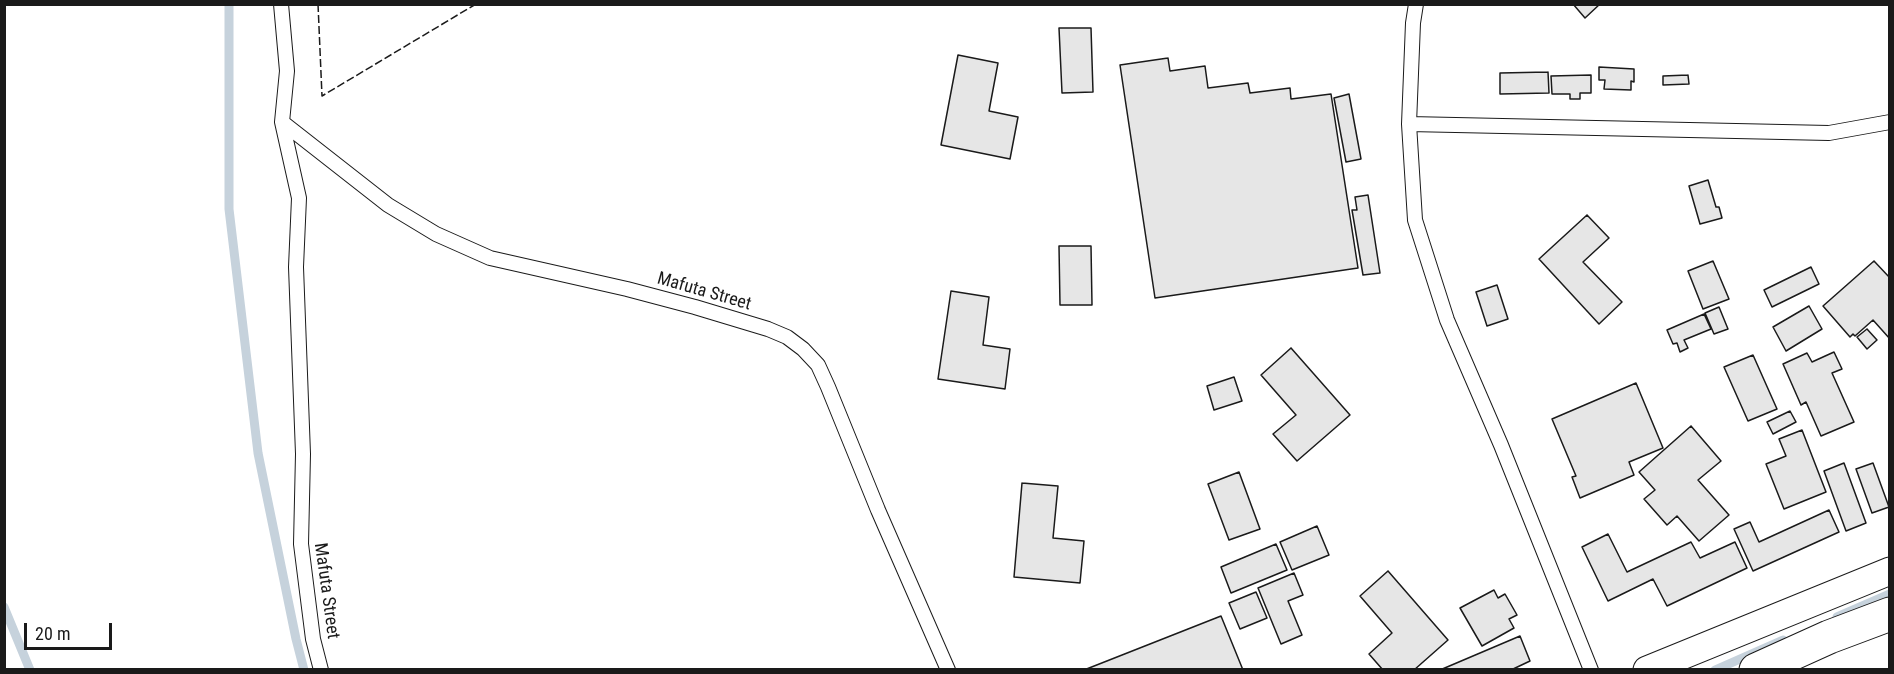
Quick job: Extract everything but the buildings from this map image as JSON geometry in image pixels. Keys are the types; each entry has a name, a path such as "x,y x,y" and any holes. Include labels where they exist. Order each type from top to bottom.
{"highway":[{"path":"1756,669 1829,637 1890,614"}],"street":[{"path":"1647,669 1890,571"}],"lane":[{"name":"Mafuta Street","path":"281,4 287,71 282,122 299,198 296,267 303,454 301,544 313,639 321,669"},
{"path":"1416,4 1413,23 1409,124 1416,220 1447,320 1501,446 1591,669"},
{"name":"Mafuta Street","path":"282,122 388,205 436,234 490,258 627,289 768,328 787,337 803,349 818,365 825,380 883,521 948,669"},
{"path":"1409,124 1829,134 1890,122"},
{"path":"1778,669 1846,639 1890,628"}],"waterway":[{"path":"229,4 229,209 258,453 304,670"},
{"path":"1837,617 1890,594"},
{"path":"4,607 30,670"},
{"path":"1715,670 1783,640"}],"fence":[{"path":"318,4 322,96 476,4"}]}
